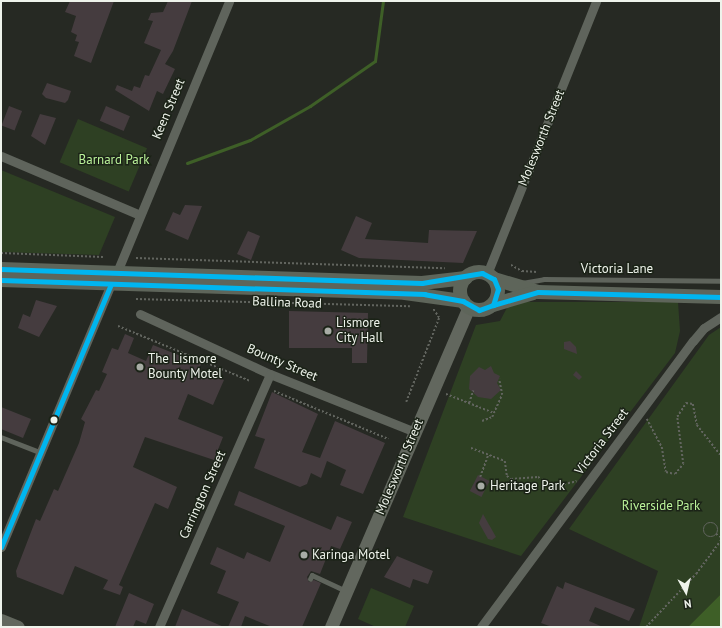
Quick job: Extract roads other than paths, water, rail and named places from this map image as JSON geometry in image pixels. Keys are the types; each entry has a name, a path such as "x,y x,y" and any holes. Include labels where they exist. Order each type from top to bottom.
{"main road":[{"name":"Ballina Road","path":"1,268 114,278 405,293 466,304"},
{"path":"538,292 493,305 484,310 466,304 461,286 466,278 476,273 490,277 518,289 538,292 721,297"},
{"path":"490,277 498,295 493,305"},
{"name":"Ballina Road","path":"1,280 114,278 422,283 466,278"}],"street":[{"name":"Keen Street","path":"1,547 42,453 229,1"},
{"name":"Molesworth Street","path":"490,277 596,1"},
{"path":"1,156 140,215"},
{"name":"Molesworth Street","path":"335,626 347,591 415,432 466,304"},
{"name":"Bounty Street","path":"140,314 270,374 415,432"},
{"name":"Victoria Street","path":"481,627 704,328 721,317"},
{"name":"Carrington Street","path":"159,627 270,374"},
{"path":"1,620 18,627"}],"lane":[{"name":"Victoria Lane","path":"518,289 522,282 544,279 721,281"},
{"path":"1,437 42,453"},
{"path":"310,579 312,575 347,591"}],"waterway":[{"path":"187,163 250,140 310,106 375,61 383,1"}],"place":[{"name":"Lismore City Hall","path":"328,331"},
{"name":"The Lismore Bounty Motel","path":"140,367"},
{"name":"Heritage Park","path":"481,486"},
{"name":"Karinga Motel","path":"304,555"}],"park label":[{"name":"Barnard Park","path":"114,160"},
{"name":"Riverside Park","path":"661,506"}]}
